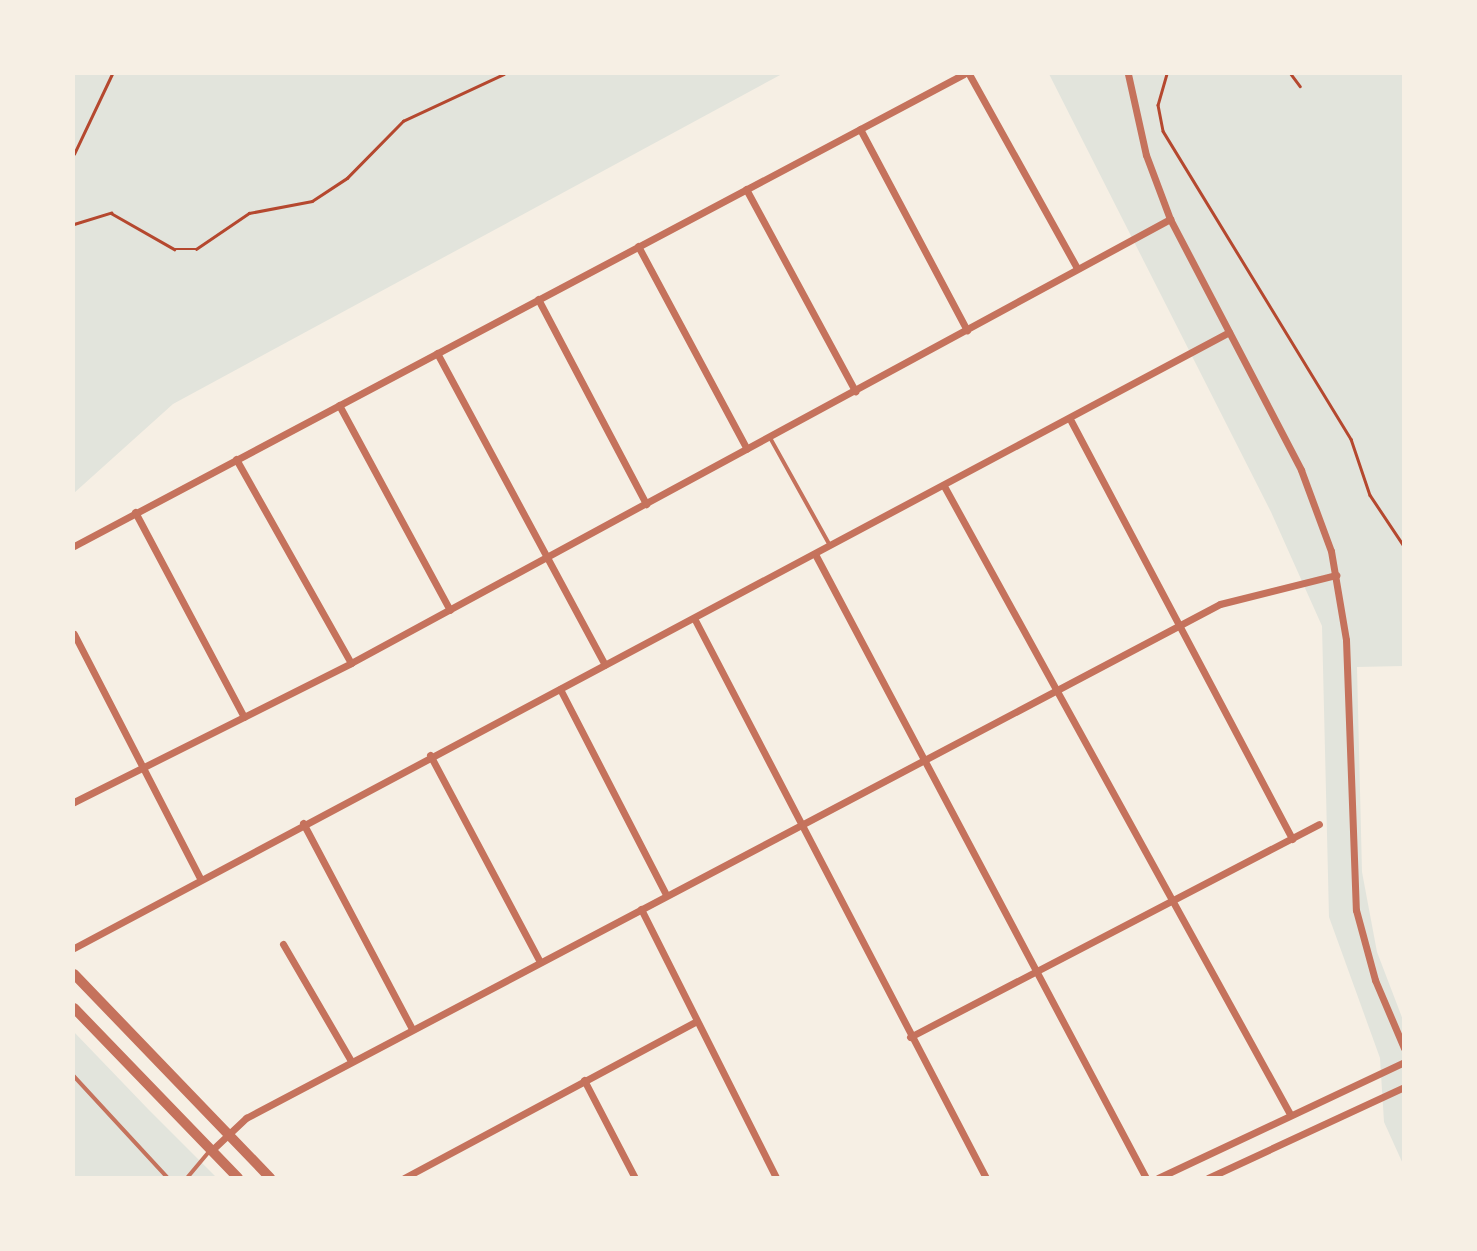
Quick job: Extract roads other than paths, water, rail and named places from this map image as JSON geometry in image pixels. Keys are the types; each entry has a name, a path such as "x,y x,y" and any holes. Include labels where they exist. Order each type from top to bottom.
{"street":[{"path":"74,546 966,74 1077,268"},
{"path":"1128,74 1146,155 1170,219 1310,489 1336,575 1346,651 1356,910 1375,980 1404,1048"},
{"path":"860,129 967,330"},
{"path":"746,189 855,391"},
{"path":"74,802 351,663 1170,219"},
{"path":"638,246 747,449"},
{"path":"538,299 646,504"},
{"path":"74,948 430,755 1071,421 1229,332"},
{"path":"437,353 605,665"},
{"path":"339,405 450,610"},
{"path":"1071,421 1183,626 1292,839"},
{"path":"236,459 351,663"},
{"path":"944,486 1290,1114"},
{"path":"135,512 244,717"},
{"path":"815,554 1146,1178"},
{"path":"212,1150 225,1131 351,1061 1183,626 1254,592 1336,575"},
{"path":"694,618 985,1178"},
{"path":"74,634 200,878"},
{"path":"560,689 666,894"},
{"path":"430,755 540,962"},
{"path":"303,823 412,1029"},
{"path":"910,1037 1034,970 1319,824"},
{"path":"641,909 776,1178"},
{"path":"283,944 351,1061"},
{"path":"74,974 271,1178"},
{"path":"74,1008 237,1178"},
{"path":"404,1178 697,1021"},
{"path":"1158,1178 1404,1062"},
{"path":"584,1080 635,1178"},
{"path":"1208,1178 1404,1087"}],"lane":[{"path":"770,436 830,546"},
{"path":"74,1076 168,1178"},
{"path":"187,1178 212,1150"}]}
